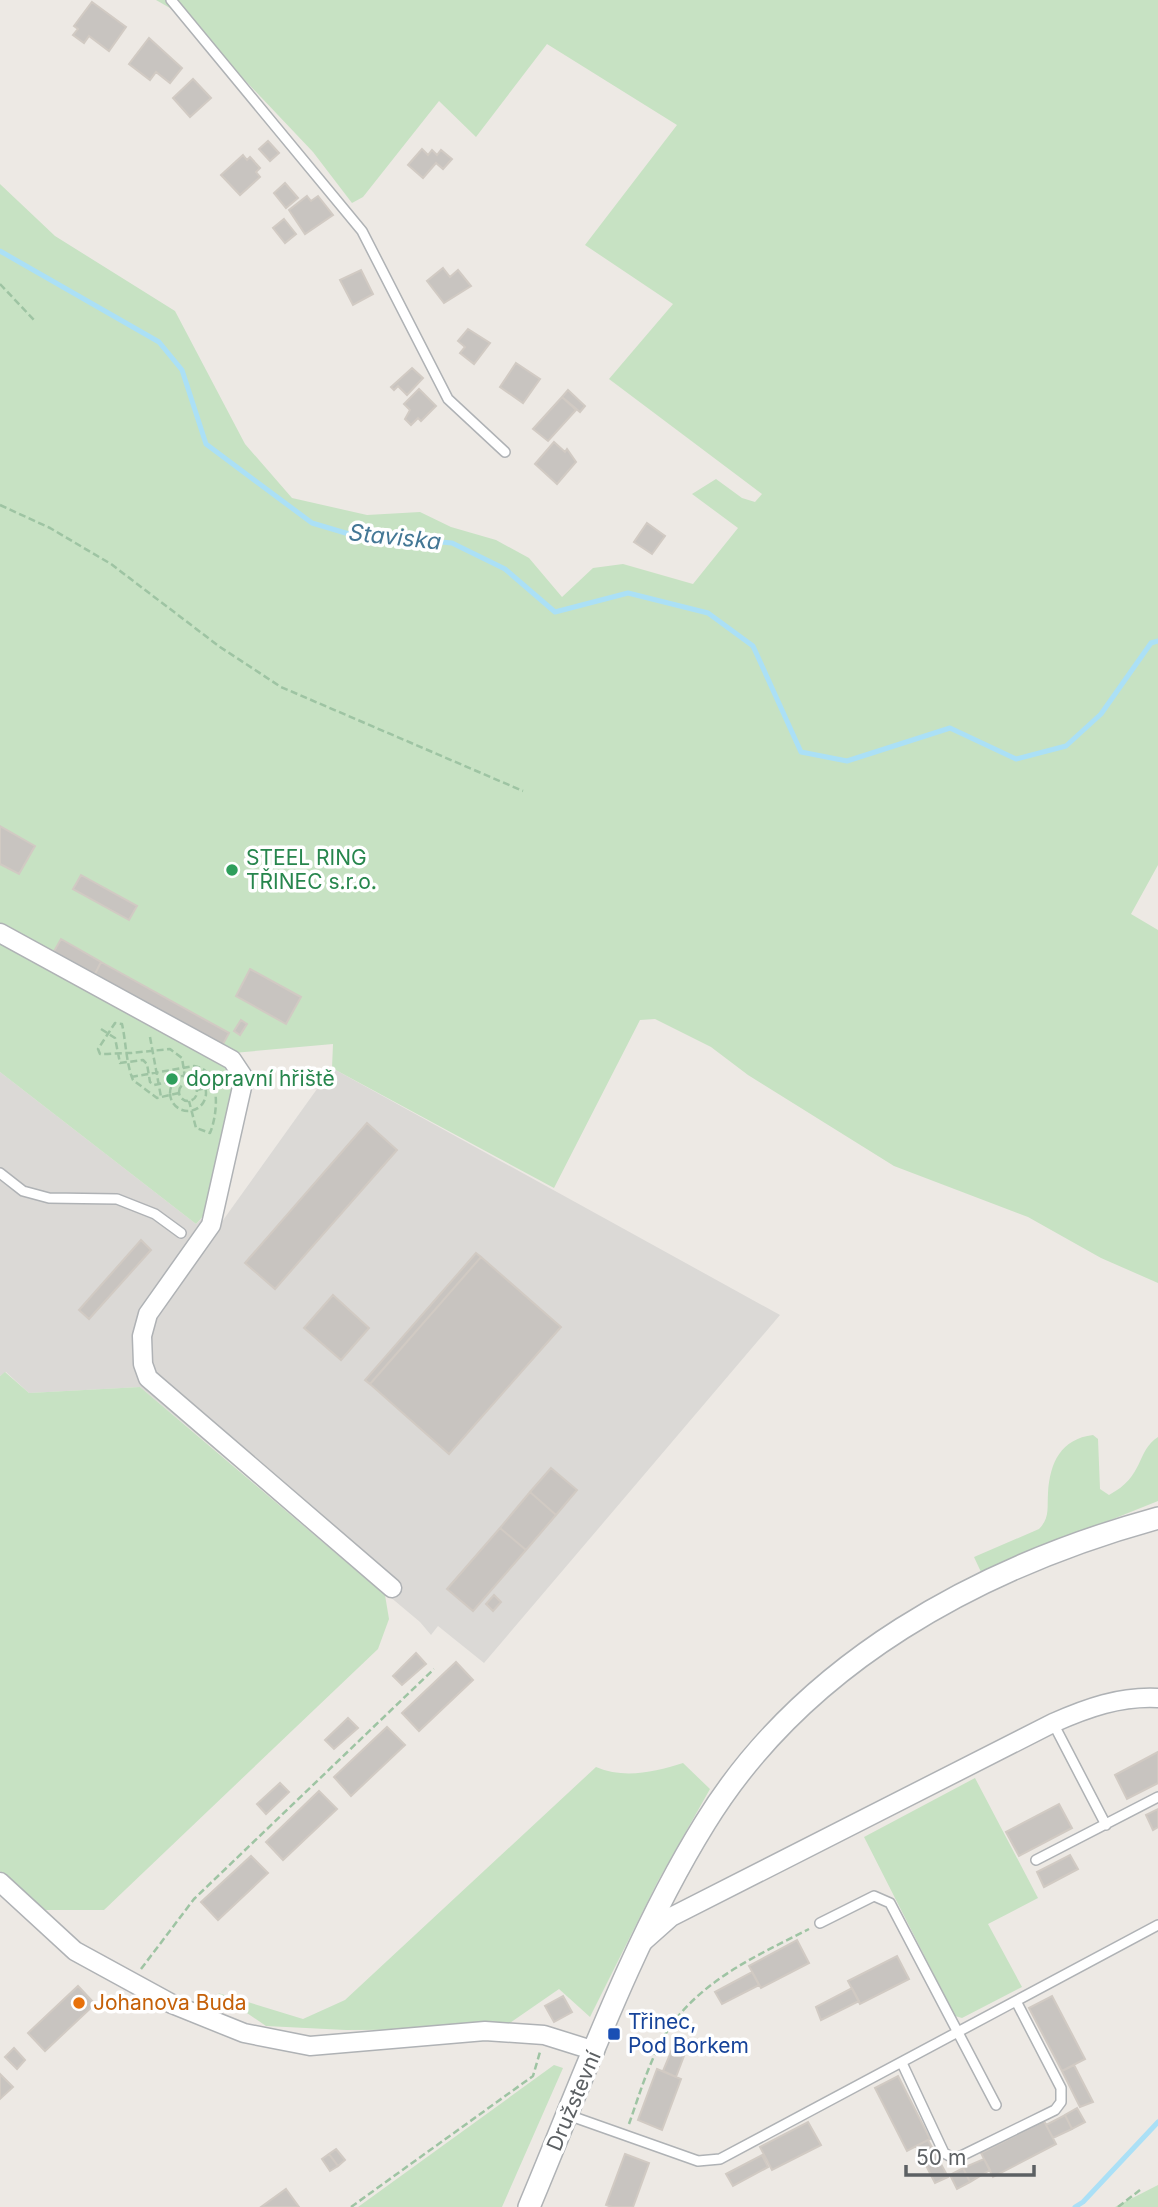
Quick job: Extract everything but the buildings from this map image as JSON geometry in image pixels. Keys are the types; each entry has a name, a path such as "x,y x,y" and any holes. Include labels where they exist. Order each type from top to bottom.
{"street":[{"path":"0,933 232,1060 244,1078 211,1225 148,1314 142,1336 143,1364 148,1378 392,1588"},
{"name":"Družstevní","path":"529,2207 643,1942 704,1824 751,1758 821,1688 909,1622 999,1577 1123,1528 1158,1518"},
{"path":"643,1942 671,1917 1053,1723 1090,1707 1136,1697 1158,1698"},
{"path":"0,1882 75,1951 172,2004 244,2033 310,2046 485,2031 544,2035 595,2051"}],"lane":[{"path":"171,0 362,231 448,399 505,452"},
{"path":"0,1173 23,1191 50,1198 117,1199 155,1214 181,1233"},
{"path":"1053,1723 1105,1825"},
{"path":"1036,1860 1158,1797"},
{"path":"820,1923 874,1896 890,1903 996,2105"},
{"path":"568,2115 698,2161 720,2159 1158,1926"},
{"path":"902,2063 944,2153 955,2159 970,2155 1055,2110 1062,2102 1062,2088 1017,2003"}],"path":[{"path":"0,284 34,320"},
{"path":"0,505 50,528 111,564 220,647 281,687 523,791"},
{"path":"130,1025 116,1021 98,1052 127,1053 154,1049 175,1051 182,1058 186,1084 179,1094"},
{"path":"122,1024 131,1077 154,1096 179,1094 189,1101 196,1128 210,1133 215,1114 214,1087 202,1068 184,1068 131,1077"},
{"path":"101,1029 115,1038 120,1063 146,1062 150,1083 159,1084 185,1077 198,1077 206,1088 203,1103 191,1111 177,1108 171,1095 172,1081"},
{"path":"149,1035 154,1049 161,1097"},
{"path":"186,1084 196,1090 214,1087"},
{"path":"189,1101 196,1090"},
{"path":"131,1983 194,1899 434,1669"},
{"path":"625,2137 646,2077 674,2022 704,1989 740,1964 820,1923"},
{"path":"351,2207 533,2076 544,2035"},
{"path":"1118,2207 1140,2190"}],"shaded area":[{"path":"332,1068 780,1315 484,1663 438,1626 431,1635 420,1622 140,1387 29,1393 6,1372 0,1376 0,1072 196,1224 201,1219 216,1230"}],"green space":[{"path":"156,0 1158,0 1158,865 1131,914 1158,930 1158,1283 1101,1258 1028,1217 894,1166 748,1075 711,1047 655,1019 640,1020 554,1188 332,1068 333,1044 233,1053 226,1071 233,1088 206,1213 196,1224 0,1072 0,184 55,236 175,311 245,444 292,498 367,515 420,512 451,527 496,540 529,558 562,597 593,568 623,564 693,584 738,528 692,494 716,479 742,498 755,502 762,494 609,379 673,304 585,245 677,125 547,44 476,137 439,101 363,197 352,203 313,152 238,73 198,24"},
{"path":"5,1372 29,1393 140,1387 385,1595 389,1619 378,1649 104,1910 37,1910 0,1871 0,1376"},
{"path":"1093,1435 1098,1439 1100,1489 1109,1495 1129,1480 1146,1449 1158,1437 1158,1501 981,1572 974,1557 1043,1525 1051,1471 1059,1454 1073,1441"},
{"path":"683,1763 710,1789 658,1881 590,2017 559,1989 501,2029 346,2030 266,2026 218,1993 303,2019 345,2000 596,1767 617,1773 639,1773"},
{"path":"975,1778 1038,1898 988,1924 1022,1987 962,2018 955,2016 864,1837"},
{"path":"554,2065 563,2068 502,2207 358,2207"},
{"path":"1158,2185 1158,2207 1115,2207"}],"waterway":[{"name":"Staviska","path":"0,251 159,342 182,370 206,444 312,523 349,534 452,543 505,569 555,612 628,593 708,613 753,646 801,752 847,761 950,728 1016,759 1066,746 1101,714 1151,643 1158,641"},
{"path":"1075,2207 1083,2202 1158,2122"}],"place":[{"name":"STEEL RING TŘINEC s.r.o.","path":"232,870"},
{"name":"dopravní hřiště","path":"172,1079"},
{"name":"Johanova Buda","path":"79,2003"},
{"name":"Třinec, Pod Borkem","path":"614,2034"}]}
